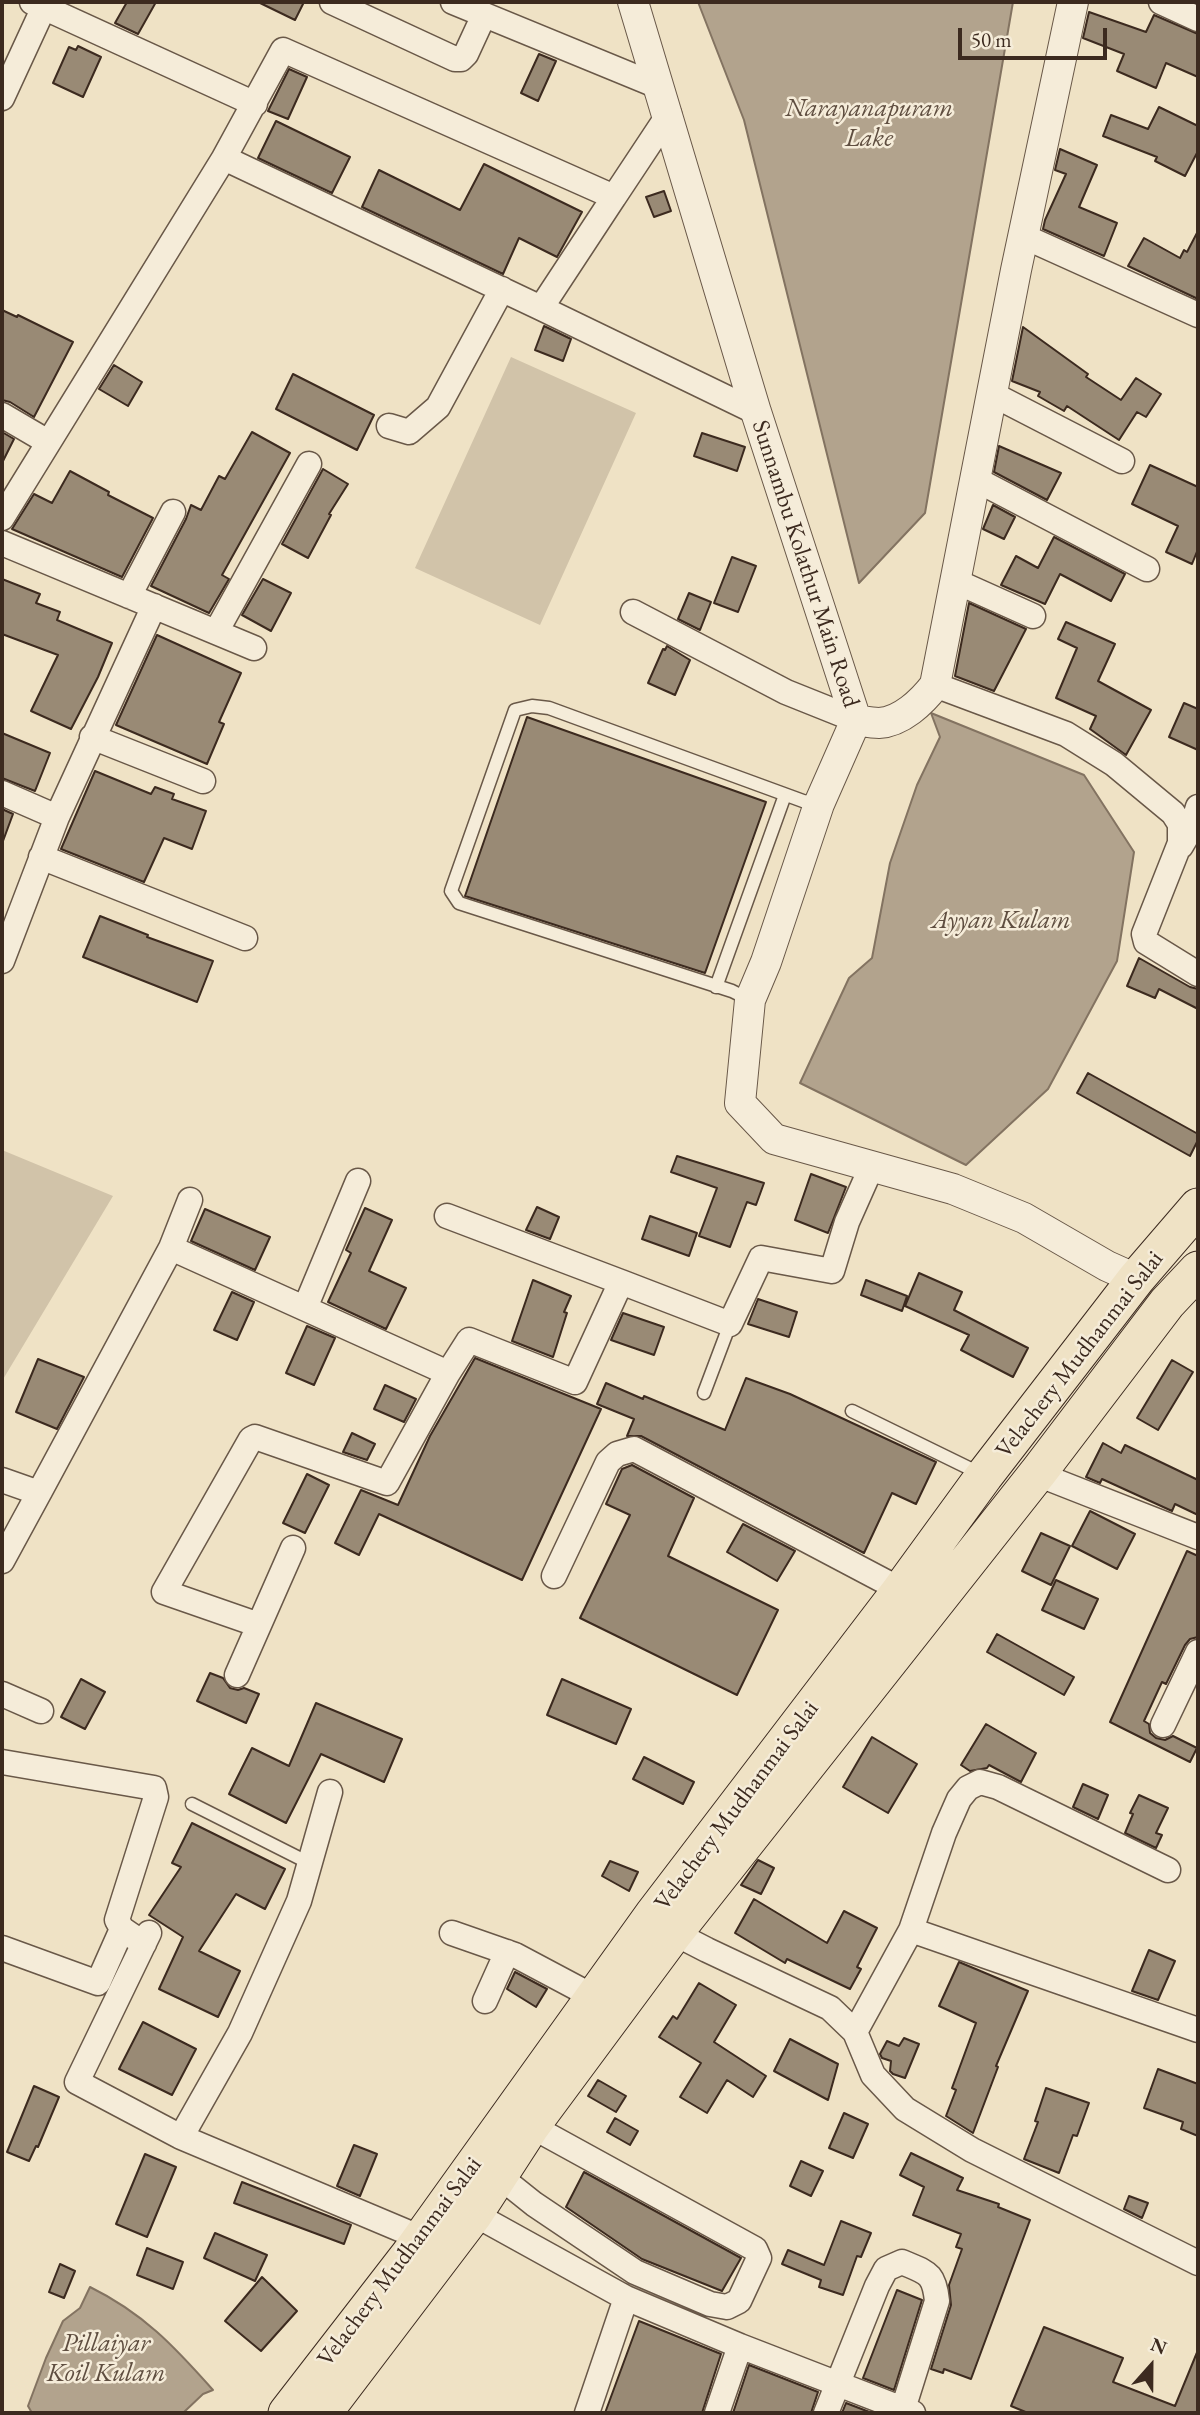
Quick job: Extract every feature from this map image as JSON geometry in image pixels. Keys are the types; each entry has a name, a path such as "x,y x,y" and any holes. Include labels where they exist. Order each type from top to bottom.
{"main road":[{"name":"Velachery Mudhanmai Salai","path":"323,2413 474,2214 664,1924 901,1590 984,1476 1136,1279 1198,1208"},
{"name":"Velachery Mudhanmai Salai","path":"287,2413 421,2238 594,1997 664,1924 1040,1470 1167,1303 1198,1270"}],"street":[{"path":"332,2 455,59 461,59 466,54 484,15"},
{"path":"453,2 664,100 614,197 541,307"},
{"name":"Sunnambu Kolathur Main Road","path":"633,2 756,412 856,720 819,804 766,962 750,1000 740,1103 774,1139 953,1189 1024,1218 1107,1266 1136,1279"},
{"path":"633,612 786,692 856,720 881,723 922,702 934,685 1073,2"},
{"path":"1161,2 1198,19"},
{"path":"2,97 38,5 255,104"},
{"path":"2,518 223,158 283,50 614,197"},
{"path":"223,158 541,307 756,412"},
{"path":"1025,237 1198,315"},
{"path":"389,426 409,432 438,407 502,289"},
{"path":"992,394 1122,461"},
{"path":"2,415 48,442"},
{"path":"216,632 309,464"},
{"path":"975,479 1147,569"},
{"path":"129,596 173,512"},
{"path":"2,543 254,649"},
{"path":"955,580 1033,616"},
{"path":"2,961 57,817 154,606"},
{"path":"934,685 1066,734 1114,764 1173,813 1180,824 1181,834 1144,934 1146,942 1198,974"},
{"path":"92,737 203,782"},
{"path":"2,793 57,817"},
{"path":"1176,852 1189,833 1198,807"},
{"path":"41,858 245,938"},
{"path":"447,1216 730,1324 761,1258 832,1271 847,1222 871,1167"},
{"path":"305,1308 358,1181"},
{"path":"2,1561 171,1248 190,1200"},
{"path":"171,1248 448,1373"},
{"path":"259,1625 164,1592 251,1439 255,1437 387,1483 469,1340 575,1382 621,1282"},
{"path":"554,1576 608,1462 617,1454 634,1449 901,1590"},
{"path":"1040,1470 1045,1478 1198,1537"},
{"path":"2,1480 39,1493"},
{"path":"237,1675 293,1548"},
{"path":"1163,1725 1198,1652"},
{"path":"2,1694 41,1711"},
{"path":"2,1762 154,1788 156,1797 117,1920 122,1929 118,1968 77,2082 181,2137 421,2238"},
{"path":"855,2032 911,1930 943,1833 958,1799 968,1788 980,1782 998,1787 1168,1870"},
{"path":"181,2137 240,2033 299,1901 330,1793"},
{"path":"664,1924 830,2008 855,2032 873,2076 905,2109 972,2150 1198,2263"},
{"path":"2,1948 98,1983 118,1968 146,1938 122,1929"},
{"path":"911,1930 1198,2030"},
{"path":"452,1933 507,1952 594,1997"},
{"path":"485,2001 507,1952"},
{"path":"499,2176 534,2204 635,2272 710,2304 727,2307 739,2301 759,2258 755,2249 531,2126"},
{"path":"474,2214 626,2298 837,2385 908,2411 937,2301 935,2284 927,2273 902,2262 887,2269 877,2286 837,2385 826,2413"},
{"path":"587,2413 626,2298"},
{"path":"717,2413 740,2346"}],"lane":[{"path":"750,1000 459,903 451,891 515,710 532,706 549,708 819,804"},
{"path":"716,987 785,794"},
{"path":"705,1393 730,1324"},
{"path":"852,1411 984,1476"},
{"path":"192,1804 309,1863"}],"shaded area":[{"path":"511,357 636,413 540,625 415,568"},
{"path":"2,1150 113,1196 2,1381"}],"water":[{"name":"Narayanapuram Lake","path":"698,2 1013,2 925,513 859,583 744,120"},
{"name":"Ayyan Kulam","path":"931,713 1084,775 1134,852 1117,961 1048,1089 966,1165 800,1083 849,978 872,958 890,863 917,785 940,737"},
{"name":"Pillaiyar Koil Kulam","path":"90,2287 142,2319 185,2359 213,2390 203,2394 183,2413 32,2413 28,2406 63,2321 80,2308"}],"building":[{"path":"127,2 156,2 138,34 115,23"},
{"path":"258,2 304,2 295,20"},
{"path":"1089,12 1146,32 1154,15 1198,34 1198,77 1166,63 1156,88 1117,71 1124,54 1083,38"},
{"path":"78,46 101,57 83,97 53,83 69,47 76,50"},
{"path":"539,54 556,61 538,101 521,93"},
{"path":"289,69 307,77 288,119 268,111"},
{"path":"1159,107 1198,126 1198,151 1185,176 1155,161 1157,157 1103,136 1111,115 1148,129"},
{"path":"276,121 350,157 332,193 258,158"},
{"path":"1060,149 1097,165 1079,207 1117,223 1104,256 1043,229 1066,174 1055,170"},
{"path":"484,164 582,212 557,257 519,238 503,274 362,207 379,170 460,210"},
{"path":"664,191 671,211 654,217 646,197"},
{"path":"1198,231 1198,299 1128,266 1144,238 1180,258 1184,250 1187,252"},
{"path":"2,310 73,342 34,417 2,400"},
{"path":"544,326 571,339 563,361 535,350"},
{"path":"1023,327 1088,374 1086,377 1121,400 1136,378 1161,394 1146,417 1137,412 1119,440 1067,406 1064,411 1038,396 1040,392 1012,381"},
{"path":"114,365 142,382 128,406 99,389"},
{"path":"293,374 374,415 357,450 276,409"},
{"path":"2,432 14,439 2,463"},
{"path":"252,432 290,453 222,575 229,579 209,613 151,586 191,505 201,510 219,476 225,479"},
{"path":"702,433 745,447 737,471 694,456"},
{"path":"999,446 1061,473 1047,500 994,472"},
{"path":"1150,465 1198,487 1198,549 1192,564 1166,552 1178,526 1132,504"},
{"path":"323,469 348,484 329,514 331,515 308,558 282,544"},
{"path":"70,471 109,492 108,495 153,518 122,577 12,529 34,494 52,503"},
{"path":"993,505 1015,517 1004,539 983,529"},
{"path":"1054,537 1125,574 1111,601 1060,574 1045,604 1001,585 1016,556 1038,568"},
{"path":"732,557 756,566 738,612 714,603"},
{"path":"2,579 40,594 36,603 60,612 57,620 112,643 71,729 31,711 58,655 2,634"},
{"path":"263,579 291,593 271,631 242,615"},
{"path":"689,593 711,602 700,630 678,619"},
{"path":"969,603 1026,629 994,691 955,676"},
{"path":"1066,622 1115,644 1098,681 1151,710 1126,755 1090,729 1096,716 1056,698 1077,648 1058,639"},
{"path":"157,635 241,673 219,722 224,724 207,764 116,725"},
{"path":"667,646 690,660 675,695 648,683 663,649"},
{"path":"1184,703 1198,709 1198,750 1169,737"},
{"path":"527,717 766,802 705,973 465,896"},
{"path":"2,733 50,753 35,791 2,778"},
{"path":"95,771 151,794 155,787 174,794 172,799 206,811 192,849 164,838 144,882 61,849"},
{"path":"2,809 13,814 3,841 2,841"},
{"path":"100,916 148,935 147,937 213,961 197,1002 83,957"},
{"path":"1139,958 1198,989 1198,1009 1159,989 1155,998 1127,986"},
{"path":"1088,1073 1198,1134 1190,1156 1077,1093"},
{"path":"677,1156 764,1183 756,1205 747,1202 730,1247 699,1236 717,1188 671,1172"},
{"path":"811,1174 846,1187 828,1233 795,1220"},
{"path":"537,1207 559,1217 550,1239 526,1230"},
{"path":"365,1208 392,1220 369,1271 406,1288 386,1329 328,1302 351,1253 346,1250"},
{"path":"205,1209 270,1237 255,1270 191,1241"},
{"path":"650,1216 697,1233 689,1256 642,1239"},
{"path":"919,1273 962,1292 954,1310 1028,1348 1013,1377 961,1350 969,1335 905,1306"},
{"path":"533,1280 571,1296 564,1312 567,1313 553,1357 512,1341"},
{"path":"866,1280 907,1296 902,1311 861,1295"},
{"path":"232,1292 254,1302 237,1340 214,1330"},
{"path":"758,1299 797,1312 789,1337 748,1324"},
{"path":"623,1313 664,1327 654,1355 611,1340"},
{"path":"307,1326 335,1338 314,1385 286,1373"},
{"path":"475,1358 601,1409 522,1580 379,1514 359,1555 335,1543 361,1490 398,1505 430,1436"},
{"path":"38,1359 84,1377 57,1429 16,1412"},
{"path":"1172,1360 1193,1372 1158,1430 1137,1418"},
{"path":"746,1378 790,1394 936,1462 916,1504 892,1493 864,1553 641,1436 627,1436 634,1419 597,1404 606,1383 725,1430"},
{"path":"385,1385 416,1399 404,1422 374,1409"},
{"path":"352,1433 375,1444 367,1460 343,1452"},
{"path":"1103,1443 1121,1453 1125,1445 1198,1480 1198,1515 1175,1504 1172,1511 1102,1479 1100,1483 1086,1477"},
{"path":"632,1465 694,1498 668,1556 778,1610 737,1695 580,1618 630,1515 606,1504 622,1469"},
{"path":"307,1474 329,1485 305,1533 283,1523"},
{"path":"1090,1511 1135,1534 1117,1569 1072,1546"},
{"path":"743,1524 795,1551 777,1581 727,1552"},
{"path":"1041,1533 1070,1546 1051,1585 1022,1571"},
{"path":"1187,1551 1198,1556 1198,1637 1190,1639 1185,1645 1166,1684 1162,1682 1144,1721 1149,1724 1150,1733 1156,1738 1165,1740 1173,1736 1197,1748 1190,1762 1110,1722"},
{"path":"1056,1580 1098,1599 1084,1629 1042,1610"},
{"path":"997,1634 1074,1677 1064,1695 987,1652"},
{"path":"210,1673 223,1678 230,1688 244,1688 259,1694 246,1723 197,1701"},
{"path":"81,1679 105,1692 85,1729 61,1717"},
{"path":"562,1679 631,1709 616,1744 547,1715"},
{"path":"316,1703 402,1739 384,1782 321,1754 286,1823 229,1794 252,1748 289,1766"},
{"path":"986,1724 1036,1753 1021,1782 989,1765 987,1768 970,1771 961,1765"},
{"path":"872,1737 917,1764 888,1813 843,1787"},
{"path":"644,1757 694,1782 683,1804 633,1779"},
{"path":"1083,1784 1108,1795 1098,1819 1073,1807"},
{"path":"1139,1795 1168,1808 1156,1833 1162,1835 1156,1848 1125,1833 1133,1814 1130,1813"},
{"path":"192,1823 285,1869 265,1909 236,1894 199,1951 240,1971 218,2017 159,1989 183,1937 149,1915 181,1867 172,1863"},
{"path":"758,1860 774,1868 761,1894 741,1885"},
{"path":"610,1861 638,1872 629,1891 602,1876"},
{"path":"754,1899 827,1943 844,1911 877,1928 857,1967 861,1969 850,1989 787,1959 785,1963 735,1933"},
{"path":"1149,1950 1175,1961 1158,2000 1132,1991"},
{"path":"959,1962 1028,1991 996,2066 998,2067 973,2133 946,2116 956,2090 952,2088 976,2023 939,2006"},
{"path":"515,1972 547,1989 536,2007 507,1989"},
{"path":"699,1983 736,2005 714,2042 766,2076 753,2097 727,2080 707,2113 680,2097 701,2063 659,2037 673,2016 677,2019"},
{"path":"143,2022 196,2049 172,2095 119,2069"},
{"path":"904,2038 919,2044 905,2078 893,2074 890,2071 891,2061 882,2058 880,2054 887,2041 899,2046"},
{"path":"790,2039 838,2064 828,2100 774,2071"},
{"path":"1158,2069 1198,2084 1198,2136 1181,2129 1183,2122 1144,2108"},
{"path":"598,2080 626,2096 616,2112 588,2096"},
{"path":"34,2086 59,2097 38,2147 36,2146 29,2161 7,2152"},
{"path":"1046,2088 1089,2103 1077,2136 1073,2135 1059,2173 1024,2159 1038,2122 1035,2121"},
{"path":"844,2113 868,2124 853,2158 829,2148"},
{"path":"615,2118 638,2131 630,2145 607,2132"},
{"path":"354,2145 377,2154 360,2196 337,2186"},
{"path":"911,2153 963,2178 957,2190 999,2204 998,2207 1030,2220 971,2379 944,2369 943,2373 931,2369 951,2305 949,2285 962,2249 956,2247 961,2234 913,2215 924,2187 900,2175"},
{"path":"145,2154 176,2167 147,2237 116,2224"},
{"path":"801,2161 823,2171 811,2196 790,2186"},
{"path":"584,2172 741,2258 722,2291 642,2259 566,2207"},
{"path":"242,2182 351,2225 344,2244 234,2203"},
{"path":"1129,2196 1148,2203 1142,2218 1124,2209"},
{"path":"841,2221 871,2233 861,2257 857,2256 843,2295 819,2287 821,2280 782,2264 788,2250 824,2265"},
{"path":"215,2233 267,2255 255,2281 204,2258"},
{"path":"147,2248 183,2262 173,2289 137,2275"},
{"path":"60,2264 75,2271 64,2298 49,2292"},
{"path":"262,2277 297,2311 261,2351 225,2321"},
{"path":"897,2290 922,2300 894,2390 863,2378"},
{"path":"639,2321 721,2354 702,2413 605,2413"},
{"path":"1044,2327 1123,2358 1113,2382 1175,2406 1198,2350 1198,2413 1028,2413 1011,2406"},
{"path":"749,2365 818,2392 811,2413 733,2413"},
{"path":"846,2403 872,2413 842,2413"}]}
